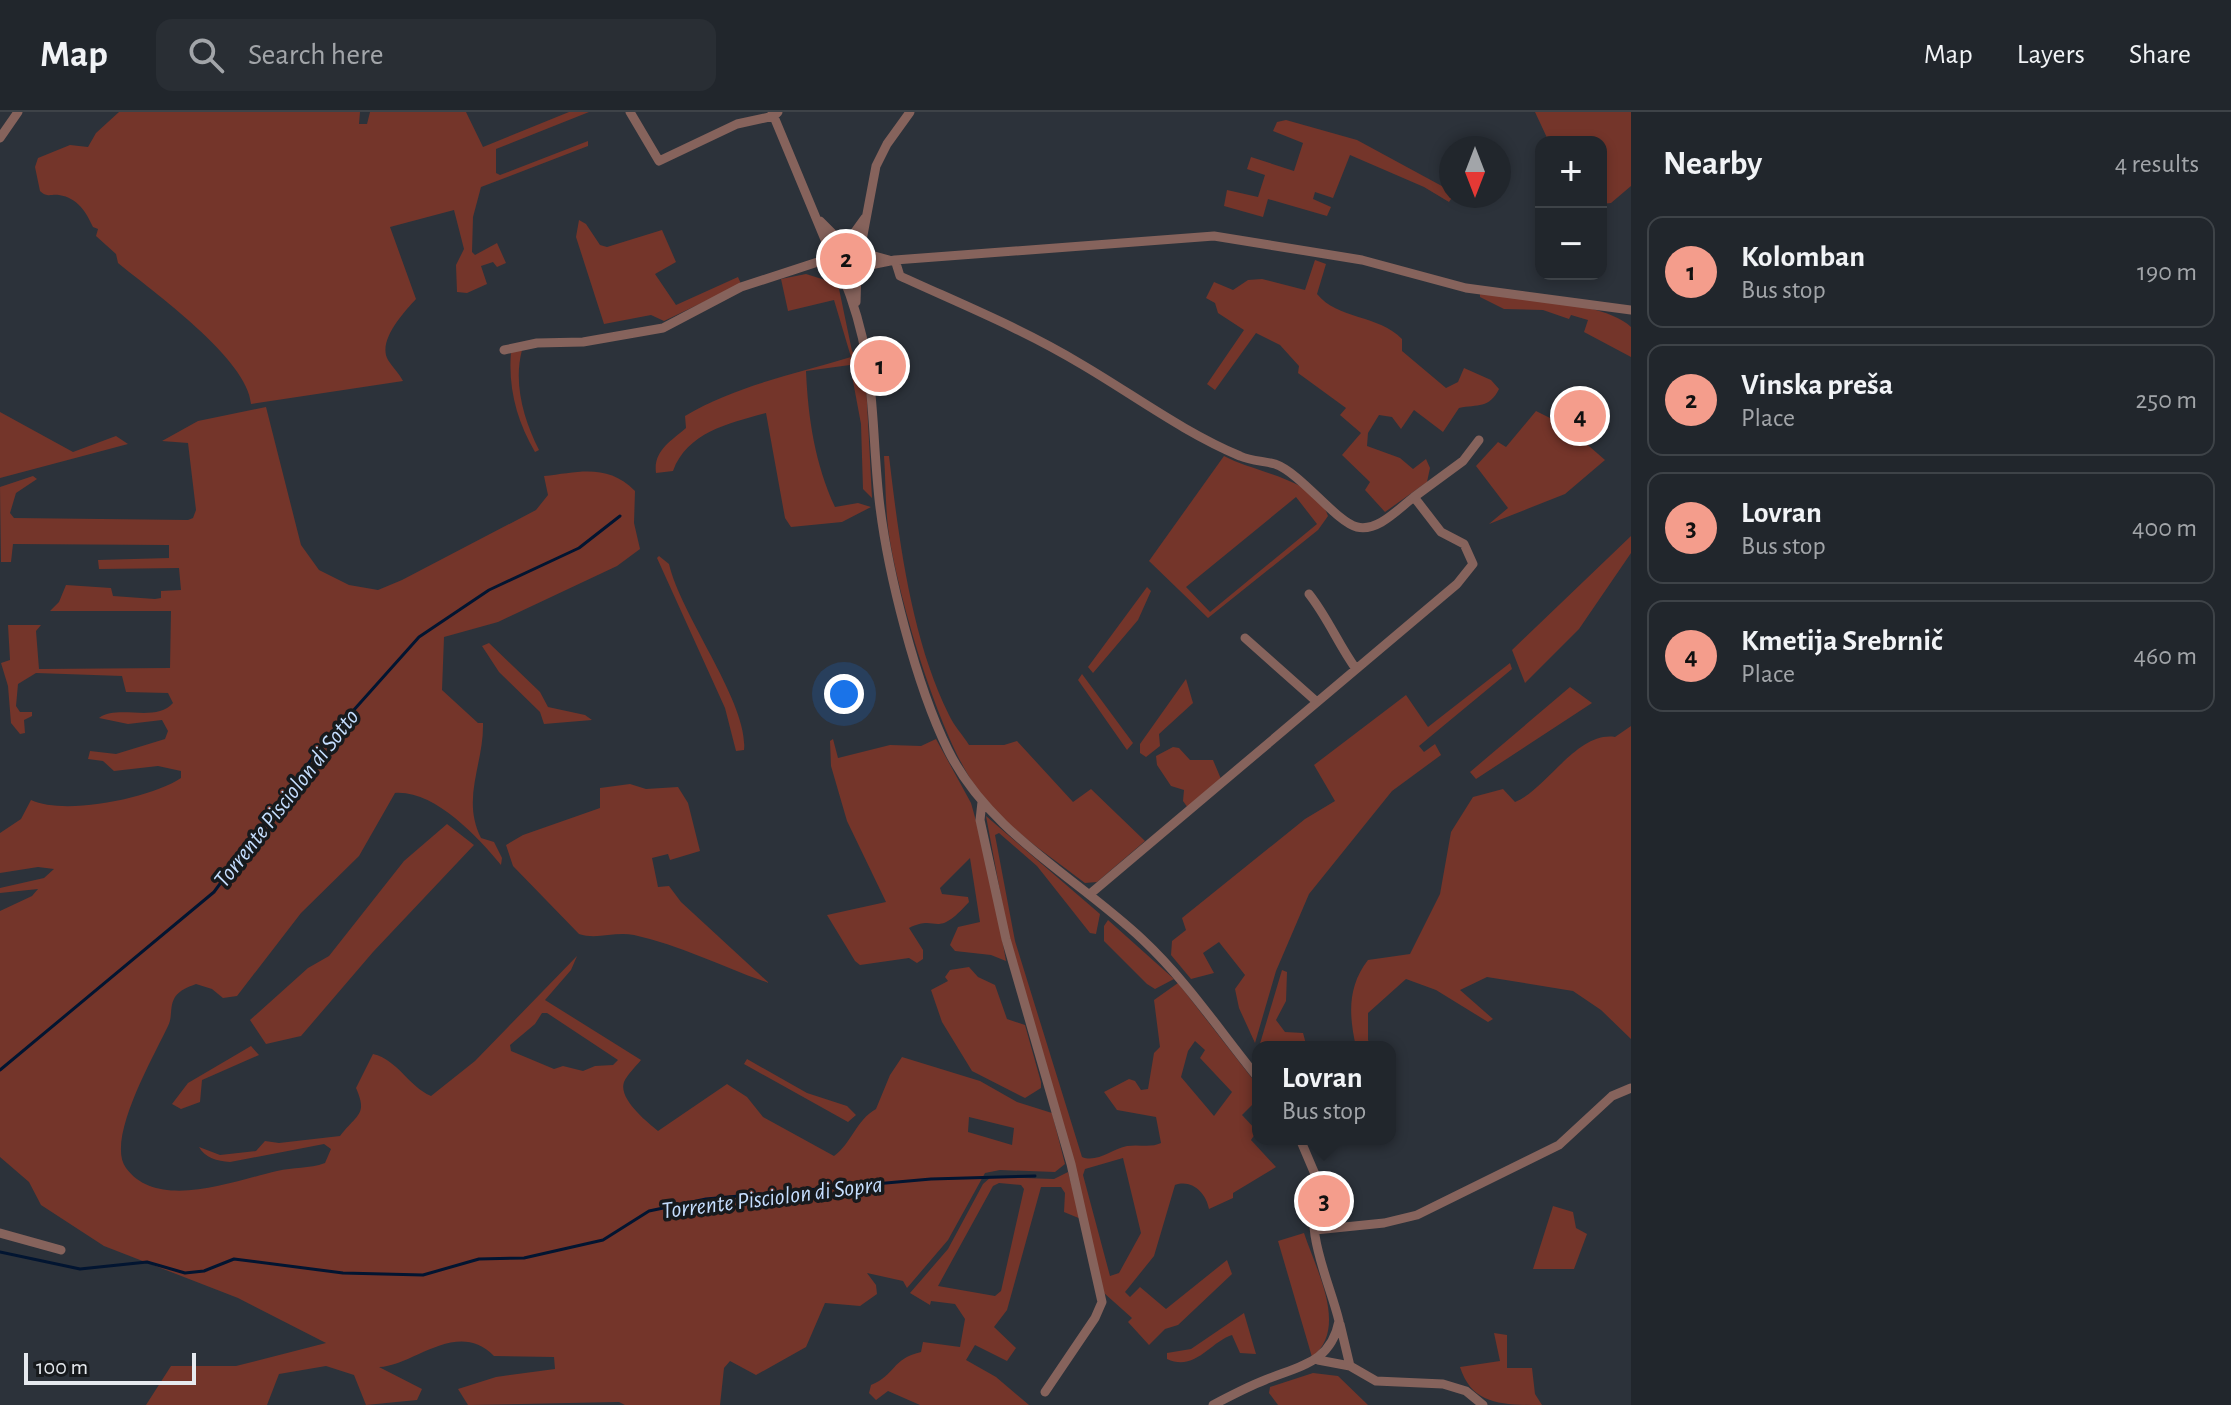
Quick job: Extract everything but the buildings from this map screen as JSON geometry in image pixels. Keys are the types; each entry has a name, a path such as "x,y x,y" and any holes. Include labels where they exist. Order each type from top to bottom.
{"street":[{"path":"0,138 18,112"},
{"path":"630,112 659,161 737,124 774,113 820,221 831,260 842,274 856,305 872,381 879,495 893,578 931,709 966,784 1028,846 1090,894 1168,963 1252,1070"},
{"path":"856,305 860,252 876,166 887,144 910,112"},
{"path":"504,350 537,343 583,342 663,328 741,287 831,260 865,218"},
{"path":"820,221 860,252 892,260 900,276 1009,325 1082,364 1157,414 1239,456 1262,464 1275,464 1353,526 1365,528 1381,523 1463,461 1479,440"},
{"path":"842,274 892,260 1214,236 1362,260 1466,288 1631,310"},
{"path":"1090,894 1457,584 1473,564 1464,544 1441,532 1414,497"},
{"path":"1309,594 1330,621 1332,636 1356,669"},
{"path":"1245,638 1317,702"},
{"path":"982,802 980,820 1006,939 1071,1164 1102,1302 1095,1318 1045,1392"},
{"path":"1315,1230 1384,1223 1417,1215 1559,1145 1612,1096 1631,1088"},
{"path":"1303,1145 1320,1186 1314,1199 1315,1230 1350,1366"},
{"path":"0,1233 61,1250"},
{"path":"1213,1405 1318,1360 1331,1344 1339,1321"},
{"path":"1318,1360 1350,1366 1376,1381 1443,1384 1466,1391 1483,1405"}],"shaded area":[{"path":"119,112 360,112 359,124 367,124 370,112 466,112 483,147 569,112 589,112 496,149 496,173 500,175 588,141 588,146 481,187 473,217 472,252 475,255 497,243 506,263 497,267 493,262 481,266 487,284 467,293 457,292 456,265 464,249 454,210 390,227 416,299 393,327 386,344 388,360 403,381 251,404 246,386 217,347 118,263 116,254 96,236 98,229 93,227 80,206 66,197 40,191 35,167 38,158 70,145 88,147 96,133"},
{"path":"1535,112 1631,112 1631,186 1607,203 1607,136 1546,136"},
{"path":"1286,120 1357,140 1439,184 1439,196 1350,155 1333,198 1315,192 1313,199 1331,207 1327,216 1268,199 1263,217 1224,206 1227,190 1258,197 1265,175 1247,169 1251,157 1294,171 1303,143 1273,131 1277,122"},
{"path":"579,220 586,224 600,245 607,247 662,230 676,262 655,274 676,305 738,277 741,284 664,321 651,315 604,324 576,237"},
{"path":"1315,260 1326,264 1317,294 1325,302 1393,331 1402,339 1402,351 1446,388 1458,382 1464,368 1491,380 1499,389 1487,403 1459,408 1443,432 1414,410 1401,429 1392,417 1379,415 1368,433 1367,446 1400,458 1413,469 1426,459 1430,468 1427,482 1385,512 1365,490 1370,482 1342,455 1361,433 1340,415 1346,408 1298,373 1299,366 1280,345 1256,333 1215,390 1207,384 1244,330 1218,313 1215,303 1206,298 1214,282 1233,290 1248,280 1262,279 1305,290"},
{"path":"806,274 838,284 852,351 865,364 872,498 863,489 861,424 850,365 806,371 814,440 822,474 835,507 858,503 871,507 842,522 791,527 785,518 766,413 724,425 699,438 688,447 673,471 656,473 656,465 664,447 686,428 685,416 745,389 851,357 834,300 788,311 781,279"},
{"path":"1480,294 1560,302 1619,319 1631,327 1631,357 1584,332 1588,320 1571,315 1569,319 1543,310 1504,309 1480,297"},
{"path":"522,350 519,389 539,450 535,452 523,428 513,392 511,352"},
{"path":"266,407 301,545 319,570 349,585 378,590 536,510 548,495 544,476 592,472 614,476 625,482 635,491 634,523 640,549 617,566 498,622 444,637 442,690 478,723 483,723 473,809 481,838 494,842 502,858 501,865 454,817 425,799 395,793 359,856 301,913 237,996 223,998 212,989 196,984 175,997 169,1022 134,1097 122,1138 121,1155 126,1168 140,1181 177,1191 198,1189 325,1163 331,1149 324,1144 230,1162 212,1158 199,1147 220,1155 256,1151 265,1141 279,1143 340,1136 359,1114 361,1104 356,1088 373,1054 389,1062 431,1096 475,1061 577,956 571,970 545,1000 641,1060 625,1079 623,1089 629,1103 658,1131 727,1084 747,1097 763,1117 834,1156 876,1109 890,1075 902,1057 980,1081 1017,1102 1052,1113 1065,1164 1055,1172 1000,1170 985,1173 948,1240 907,1288 903,1281 867,1273 876,1285 877,1294 860,1306 825,1303 806,1347 756,1375 730,1361 724,1368 720,1405 625,1405 619,1402 468,1405 458,1389 496,1377 555,1369 554,1357 494,1356 480,1346 465,1342 435,1347 392,1365 379,1367 422,1389 417,1400 366,1405 354,1375 326,1366 279,1374 267,1405 146,1405 171,1366 236,1366 326,1343 238,1298 104,1246 41,1205 29,1182 0,1157 0,911 32,896 38,889 0,893 0,888 44,878 54,869 38,867 0,873 0,833 21,819 31,800 65,806 108,802 150,792 181,778 181,771 158,766 114,771 103,761 88,759 90,751 116,754 165,739 168,731 162,720 128,724 99,718 116,713 157,712 173,703 168,693 126,692 122,676 36,673 18,684 16,706 20,712 32,712 32,716 24,720 25,733 20,734 11,723 8,686 1,663 10,660 8,625 41,625 36,631 39,669 170,668 171,611 50,611 59,602 66,585 111,588 113,596 155,599 161,598 161,591 181,590 179,568 99,569 98,560 169,558 169,545 13,544 11,562 1,562 0,487 33,476 37,479 16,493 10,513 14,518 188,520 193,518 196,510 188,443 162,441 198,421","holes":["542,1013 547,1013 618,1060 613,1065 595,1066 583,1071 563,1066 554,1069 511,1051 510,1045 535,1024","969,1117 1014,1128 1012,1145 968,1132"]},
{"path":"1536,411 1566,426 1605,460 1565,494 1489,524 1508,508 1476,466 1498,442 1506,447"},
{"path":"0,412 73,452 116,436 128,444 0,478"},
{"path":"884,456 889,456 902,555 916,621 936,685 956,727 969,745 1004,745 1017,741 1073,802 1091,789 1145,841 1097,882 1085,883 1006,821 983,797 953,745 925,675 895,569 887,520"},
{"path":"1224,456 1298,485 1321,503 1328,516 1318,530 1208,618 1149,561","holes":["1296,497 1317,524 1210,612 1186,587"]},
{"path":"1631,536 1631,553 1579,629 1525,683 1512,650"},
{"path":"659,556 669,564 686,609 726,685 743,731 744,750 736,751 725,708 657,558"},
{"path":"1147,587 1151,591 1138,620 1093,673 1088,667"},
{"path":"489,643 540,692 548,707 585,715 592,720 544,724 540,712 499,672 482,646"},
{"path":"1510,663 1512,669 1419,746 1424,752 1435,744 1441,755 1392,791 1309,894 1276,971 1254,1041 1239,1008 1235,989 1245,975 1219,942 1203,953 1214,973 1191,979 1171,955 1172,941 1186,930 1182,918 1305,819 1335,801 1314,765 1406,695 1428,727"},
{"path":"1082,674 1133,743 1127,750 1078,680"},
{"path":"1186,679 1193,703 1159,734 1160,746 1146,757 1140,753 1140,744"},
{"path":"1570,687 1592,703 1476,779 1470,772"},
{"path":"1631,726 1631,1039 1601,1010 1573,991 1487,977 1460,990 1493,1019 1488,1022 1436,990 1406,979 1368,1013 1369,1041 1355,1041 1351,1013 1353,991 1361,970 1368,960 1410,954 1440,894 1451,832 1473,797 1503,789 1515,802 1527,796 1588,743 1615,737"},
{"path":"833,739 838,758 890,745 921,746 936,739 971,803 990,871 1006,961 991,955 955,951 950,945 958,927 980,922 970,858 940,888 942,894 968,897 969,902 958,914 943,923 919,924 909,928 923,950 923,959 917,963 909,958 860,965 855,961 827,915 886,902 847,821 831,766 830,741"},
{"path":"1173,747 1179,748 1190,760 1213,760 1221,779 1188,808 1183,801 1184,790 1171,786 1157,765 1156,756"},
{"path":"630,784 646,789 678,787 688,803 700,851 670,860 668,854 652,858 658,887 669,886 681,902 769,983 651,939 627,934 579,934 513,866 506,845 523,835 600,808 600,788"},
{"path":"986,816 1100,914 1096,934 1090,933 1037,866 999,833 995,835 1015,941 1082,1157 1099,1157 1127,1146 1161,1143 1156,1117 1117,1110 1104,1092 1129,1079 1135,1081 1141,1090 1148,1089 1154,1053 1160,1047 1154,1000 1178,983 1252,1078 1252,1105 1242,1115 1252,1126 1252,1145 1256,1145 1276,1167 1233,1193 1233,1198 1209,1209 1197,1189 1187,1184 1175,1185 1154,1256 1125,1292 1130,1297 1140,1287 1166,1309 1227,1260 1232,1274 1178,1325 1165,1329 1149,1345 1128,1322 1132,1318 1104,1293 1008,934","holes":["1195,1041 1205,1050 1200,1058 1232,1092 1214,1116 1181,1077 1188,1051","1123,1158 1141,1233 1119,1273 1110,1276 1083,1175 1085,1169"]},
{"path":"447,824 474,845 373,952 301,1036 266,1044 250,1020 308,968 329,956 404,861"},
{"path":"1108,920 1174,979 1155,989 1147,984 1104,941 1104,926"},
{"path":"969,967 978,977 995,985 1007,1019 1025,1025 1041,1088 1025,1098 972,1071 942,1022 931,990 948,981 945,977 950,970"},
{"path":"1282,970 1287,972 1286,1001 1276,1020 1285,1032 1303,1033 1305,1041 1261,1041"},
{"path":"251,1046 259,1055 202,1080 200,1102 181,1109 172,1104 188,1083"},
{"path":"747,1059 807,1093 847,1106 856,1115 848,1122 744,1064"},
{"path":"1068,1172 1081,1219 1064,1212 1065,1193 1061,1187 1041,1187 1007,1310 994,1327 1016,1348 1007,1361 975,1345 966,1360 996,1377 1029,1405 920,1405 888,1391 876,1400 869,1393 871,1385 904,1359 921,1352 923,1342 960,1347 965,1319 955,1304 931,1301 930,1305 910,1293 948,1249 983,1184 991,1177 1054,1179","holes":["999,1183 1021,1185 1024,1189 1001,1291 995,1296 938,1286 993,1186"]},
{"path":"1553,1206 1573,1212 1576,1228 1587,1234 1574,1269 1533,1269"},
{"path":"1304,1233 1322,1281 1329,1315 1323,1345 1312,1357 1278,1241"},
{"path":"1244,1313 1256,1354 1240,1353 1232,1335 1186,1362 1167,1359 1167,1353 1191,1349"},
{"path":"1494,1333 1507,1335 1507,1368 1532,1368 1535,1394 1542,1405 1490,1400 1472,1389 1465,1380 1460,1367 1500,1361"},
{"path":"1313,1373 1338,1376 1368,1405 1278,1405 1269,1393 1270,1387"}],"waterway":[{"name":"Torrente Pisciolon di Sotto","path":"0,1070 214,892 319,749 419,637 489,590 579,548 620,516"},
{"name":"Torrente Pisciolon di Sopra","path":"0,1252 80,1269 147,1262 185,1273 204,1271 234,1259 343,1273 423,1275 479,1259 524,1258 603,1240 649,1211 706,1199 931,1179 1035,1176"}],"place":[{"name":"Vinska preša","path":"846,259"},
{"name":"Kolomban","path":"880,366"},
{"name":"Kmetija Srebrnič","path":"1580,416"},
{"name":"Lovran","path":"1324,1201"}]}
